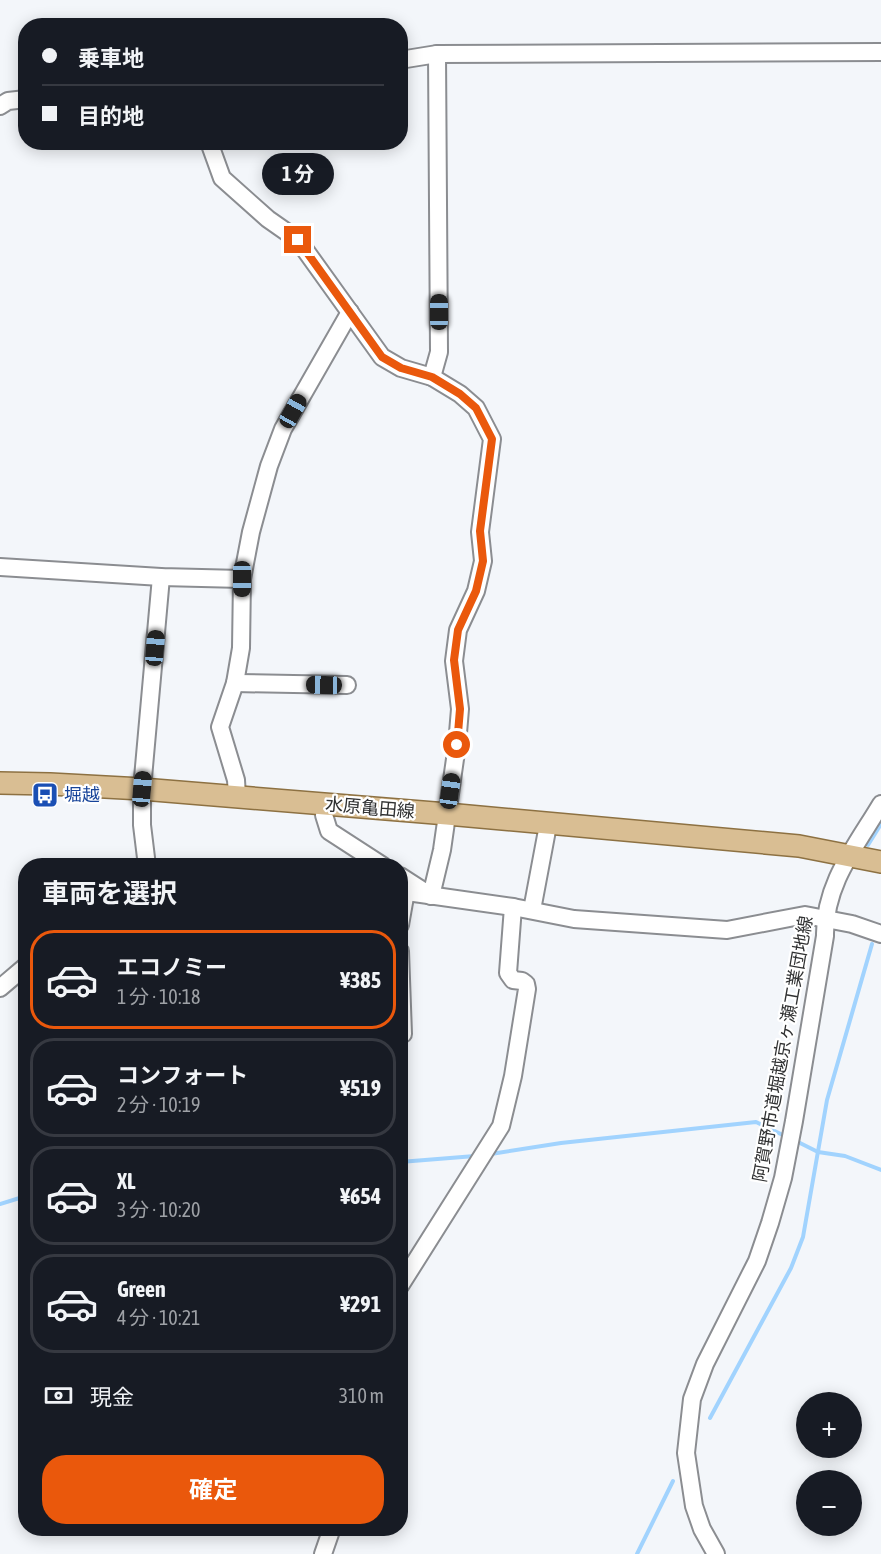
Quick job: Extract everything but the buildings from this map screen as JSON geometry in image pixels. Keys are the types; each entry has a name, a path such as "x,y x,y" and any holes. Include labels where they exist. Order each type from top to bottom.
{"main road":[{"name":"水原亀田線","path":"0,783 142,789 447,814 548,825 799,846 881,862"}],"street":[{"path":"408,59 436,54 881,52"},
{"path":"432,377 439,352 436,54"},
{"path":"0,106 18,100"},
{"path":"212,150 222,178 268,219 298,240 382,357 401,368 432,377 460,394 476,408 492,439 480,531 483,561 476,591 458,630 454,660 460,709 447,814 431,896"},
{"path":"237,796 237,780 220,727 235,683 241,648 242,579 251,532 269,466 283,429 351,312"},
{"path":"0,567 161,577 242,579"},
{"path":"146,858 142,825 142,789 161,577"},
{"path":"235,683 347,685"},
{"path":"326,804 324,815 329,831 371,858"},
{"name":"阿賀野市道堀越京ヶ瀬工業団地線","path":"716,1554 702,1529 694,1506 686,1454 692,1399 705,1364 757,1261 780,1190 825,936 824,918 838,873 881,804"},
{"path":"532,910 548,825"},
{"path":"408,888 431,896 532,910 574,919 727,930 805,915 852,924 881,934"},
{"path":"408,1273 501,1126 513,1076 527,989 526,984 513,980 508,973 513,907"},
{"path":"0,988 18,973"},
{"path":"323,1554 329,1536"}],"waterway":[{"path":"868,845 881,824"},
{"path":"710,1418 791,1268 803,1237 827,1100 872,944"},
{"path":"491,1154 561,1143 756,1122 787,1137"},
{"path":"794,1140 818,1152 845,1156 881,1170"},
{"path":"408,1161 475,1156"},
{"path":"0,1204 18,1198"},
{"path":"637,1554 673,1481"}],"place":[{"name":"堀越","path":"45,795"}],"route":[{"path":"298,240 382,357 401,368 432,377 460,394 476,408 492,439 480,531 483,561 476,591 458,630 454,660 460,709 457,745"}]}
